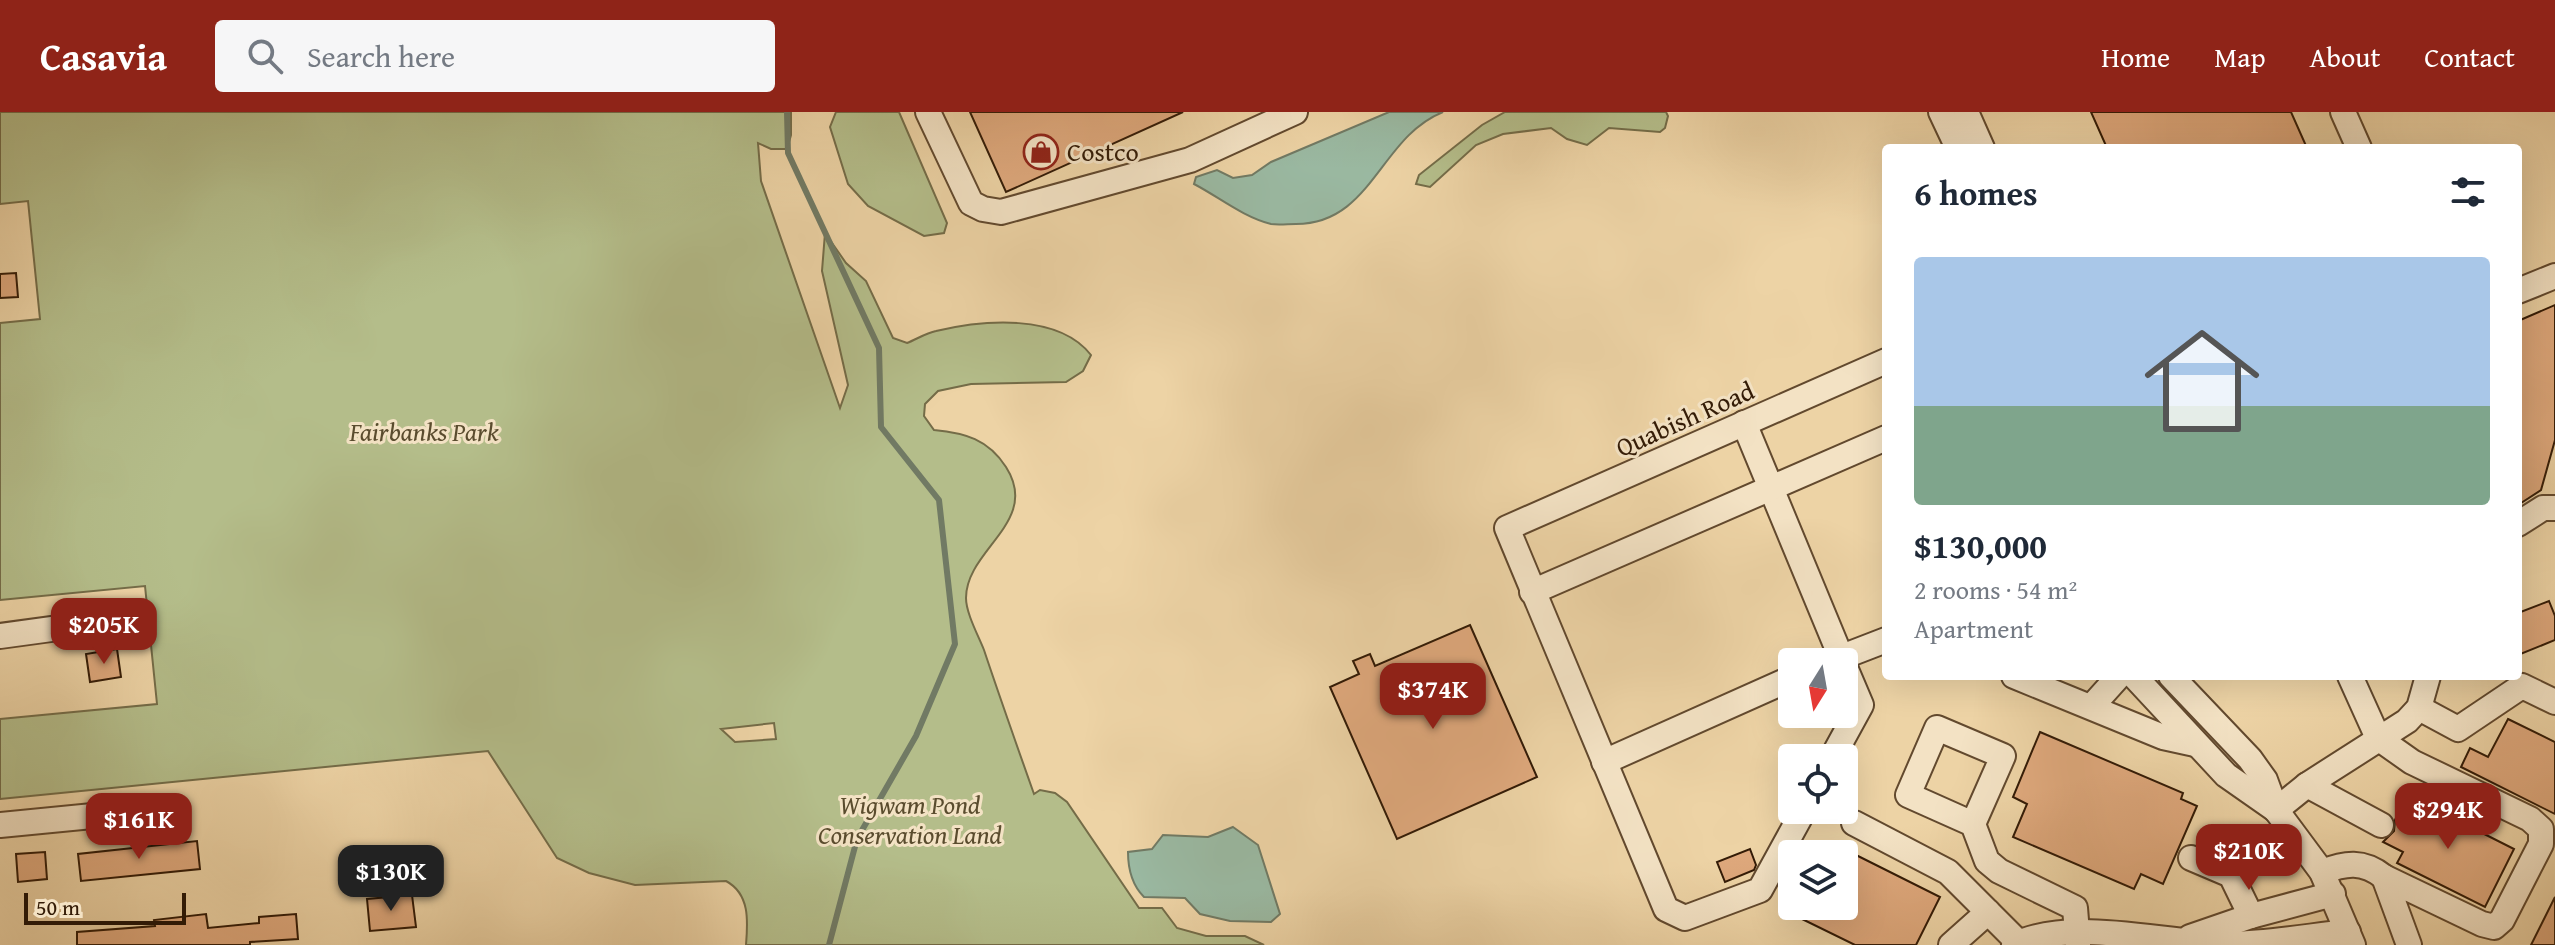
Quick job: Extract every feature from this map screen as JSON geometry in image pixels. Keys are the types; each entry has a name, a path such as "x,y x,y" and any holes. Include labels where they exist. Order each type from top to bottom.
{"street":[{"path":"928,112 971,203 1001,212 1190,160 1295,112"},
{"path":"2343,112 2357,144"},
{"path":"1961,122 1979,144"},
{"path":"2522,289 2555,276"},
{"name":"Quabish Road","path":"1532,592 1507,528 1882,363"},
{"path":"1744,423 1834,648"},
{"path":"1796,824 1760,890 1685,918 1666,909 1532,592 1882,440"},
{"path":"2522,521 2543,508 2555,508"},
{"path":"0,636 110,621"},
{"path":"1858,653 1882,642"},
{"path":"2024,680 2163,737 2195,744"},
{"path":"2092,706 2115,680"},
{"path":"2138,680 2226,775 2276,810"},
{"path":"1856,824 1948,872 2017,944 2078,939 2230,944 2350,938 2327,883 2276,810 2265,780 2250,759 2175,680"},
{"path":"2181,940 2251,916 2327,883 2352,864 2370,868 2494,927 2502,920 2542,836 2541,829 2530,819 2412,762 2378,738 2352,680"},
{"path":"2276,810 2307,785 2407,721 2419,708 2427,680"},
{"path":"1604,762 1778,684"},
{"path":"2419,708 2458,729 2522,686 2555,702"},
{"path":"2307,785 2381,825"},
{"path":"0,825 164,809"},
{"path":"1973,824 1987,861 1999,871 2075,908 2078,939"},
{"path":"2191,858 2231,875 2251,916"},
{"path":"2384,877 2409,945"},
{"path":"1951,945 1988,912"}],"green space":[{"name":"Fairbanks Park","path":"0,112 791,112 791,135 787,149 771,149 758,143 761,181 840,408 848,385 822,271 825,233 846,263 866,281 893,338 907,343 932,332 955,327 1019,323 1059,332 1077,341 1091,355 1083,371 1066,382 971,384 938,391 925,404 924,416 934,430 975,439 992,450 1006,467 1014,486 1015,504 1009,520 969,581 966,598 968,610 1034,794 1040,790 1055,793 1067,802 1139,908 1162,908 1177,928 1206,936 1245,936 1264,945 746,945 746,909 740,893 726,881 635,885 589,873 557,858 488,751 0,799 0,719 157,704 145,586 0,600 0,323 40,319 28,201 0,204","holes":["774,723 776,739 735,742 721,729"]},
{"path":"836,112 899,112 947,223 944,233 924,236 868,206 848,184 830,127"},
{"path":"1505,112 1666,112 1668,116 1665,128 1660,132 1609,128 1587,145 1567,139 1551,128 1503,134 1476,145 1430,187 1416,184 1419,175 1482,125"}],"shaded area":[{"path":"1389,112 1443,112 1422,124 1404,140 1359,195 1342,210 1322,220 1271,224 1241,212 1194,184 1196,177 1217,170 1233,178 1252,175 1271,162"},
{"path":"1233,827 1258,845 1280,914 1271,922 1230,921 1200,914 1185,898 1144,897 1136,887 1128,852 1152,849 1163,835 1208,837"}],"building":[{"name":"Costco","path":"970,112 1183,112 1006,192"},
{"path":"2091,112 2291,112 2305,144 2105,144"},
{"path":"16,273 18,297 0,298 0,274"},
{"path":"2555,305 2555,440 2541,490 2522,502 2522,319"},
{"path":"2549,601 2555,616 2555,640 2522,653 2522,611"},
{"path":"1470,625 1537,777 1397,839 1330,687 1359,674 1353,661 1370,654 1375,666"},
{"path":"117,649 121,677 90,682 86,654"},
{"path":"2508,719 2555,742 2555,814 2461,767 2470,748 2488,757"},
{"path":"2040,732 2183,793 2181,799 2197,806 2163,884 2141,874 2134,889 2013,837 2027,804 2013,797"},
{"path":"2407,795 2514,849 2485,907 2397,863 2403,852 2383,842 2394,831 2395,820"},
{"path":"197,841 200,869 81,881 78,854"},
{"path":"1750,849 1756,865 1754,870 1725,882 1717,862"},
{"path":"45,852 47,879 18,882 16,854"},
{"path":"1858,856 1940,897 1916,945 1855,945 1804,920 1858,920"},
{"path":"412,895 416,927 370,931 367,899"},
{"path":"2555,897 2555,945 2531,945"},
{"path":"206,914 208,928 259,923 259,917 296,914 298,939 250,942 250,945 77,945 77,932 155,926 154,920"}],"waterway":[{"path":"787,112 788,153 879,348 881,427 939,500 955,644 916,736 857,839 829,945"}],"place":[{"name":"Costco","path":"1041,152"}],"park label":[{"name":"Wigwam Pond Conservation Land","path":"910,820"}]}
